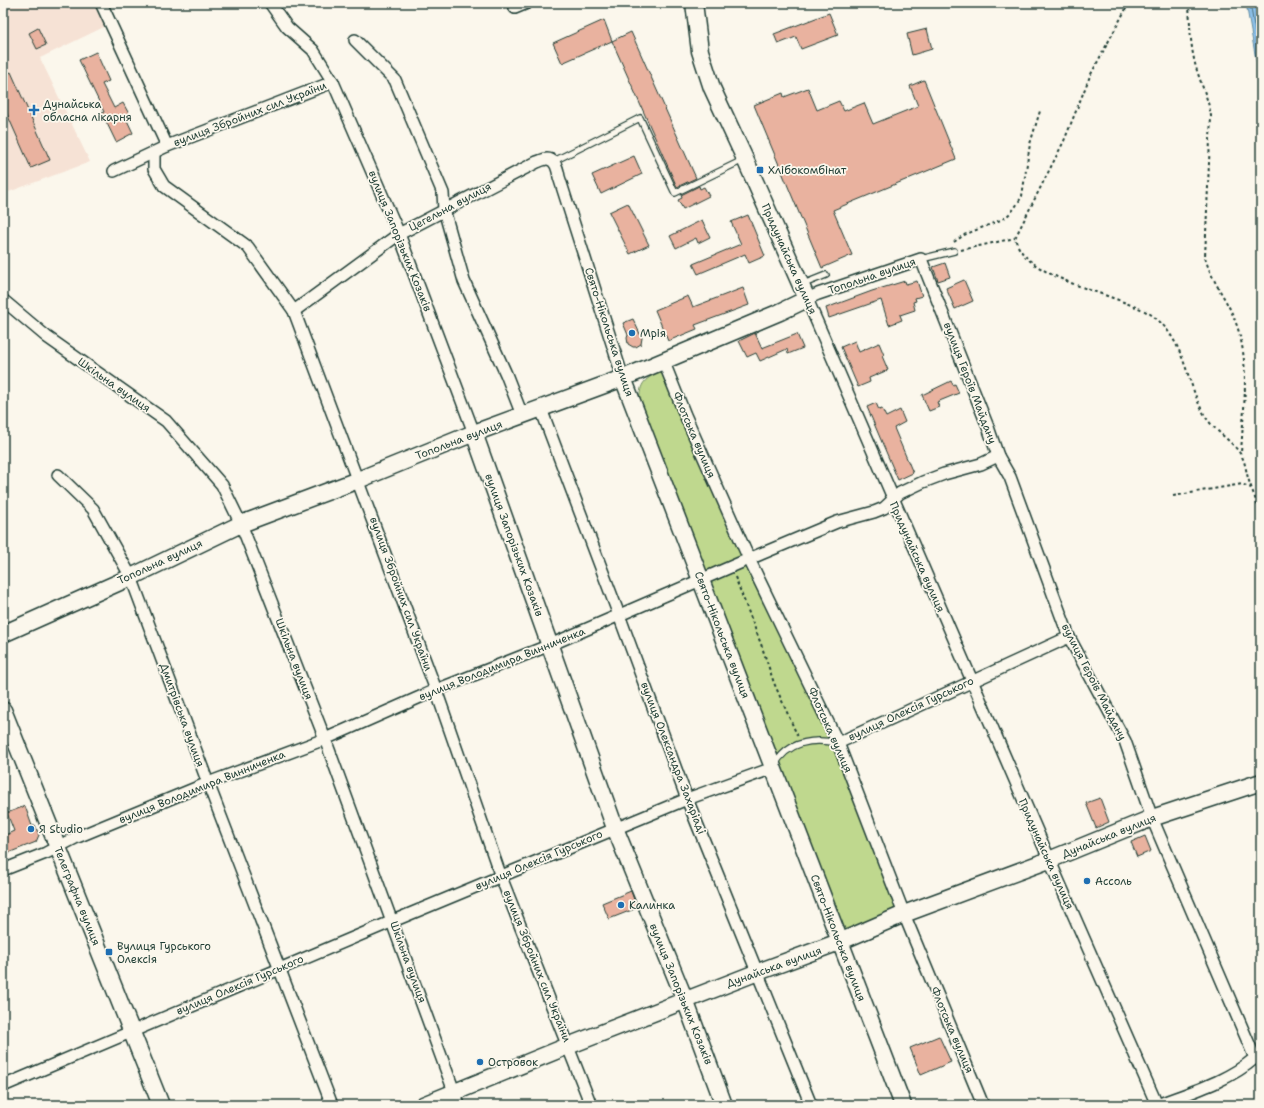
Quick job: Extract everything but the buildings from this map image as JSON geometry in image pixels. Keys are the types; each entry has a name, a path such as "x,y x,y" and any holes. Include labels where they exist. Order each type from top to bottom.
{"main road":[{"name":"Придунайська вулиця","path":"694,3 700,51 719,105 745,159 804,292"},
{"name":"Топольна вулиця","path":"3,634 241,524 358,480 474,433 623,378 663,360 774,315 804,292"},
{"name":"Свято-Нікольська вулиця","path":"623,378 903,1105"},
{"name":"вулиця Запорізьких Козаків","path":"474,433 615,828 685,1000 724,1105"},
{"name":"Телеграфна вулиця","path":"3,710 161,1105"},
{"name":"Дунайська вулиця","path":"423,1105 457,1099 568,1046 758,972 840,942 904,914 1049,860 1152,818 1261,782"}],"street":[{"name":"вулиця Збройних сил України","path":"101,3 167,146"},
{"name":"вулиця Запорізьких Козаків","path":"270,3 287,27 313,50 333,82 399,234 474,433"},
{"path":"515,8 527,3"},
{"path":"355,40 395,80 443,193 444,210 464,281 506,374 522,415"},
{"name":"вулиця Збройних сил України","path":"114,171 167,146 333,82"},
{"name":"вулиця Збройних сил України","path":"154,153 154,170 164,186 206,218 248,247 294,311 436,690 501,877 591,1105"},
{"name":"Цегельна вулиця","path":"294,311 399,234 537,162 547,159 554,161"},
{"name":"Свято-Нікольська вулиця","path":"554,161 558,169 559,177 623,378"},
{"name":"Топольна вулиця","path":"804,292 818,294 921,259"},
{"name":"вулиця Героїв Майдану","path":"921,259 988,427 998,456 1010,478 1069,637 1125,741 1152,818 1255,1058 1243,1068 1226,1078 1157,1105"},
{"name":"Придунайська вулиця","path":"804,292 892,500 1157,1105"},
{"name":"Шкільна вулиця","path":"3,300 47,337 166,421 222,485 241,524 325,739 457,1099"},
{"name":"Флотська вулиця","path":"663,360 685,415 748,559 838,743 904,914 983,1105"},
{"name":"вулиця Олександра Захаріаді","path":"541,408 687,799 811,1105"},
{"name":"вулиця Володимира Винниченка","path":"3,870 46,853 75,838 208,783 325,739 436,690 550,645 702,580 731,566 837,522 884,508 907,489 923,482 944,474 981,464 998,456"},
{"name":"Дмитрівська вулиця","path":"58,475 93,509 131,576 208,783 332,1105"},
{"name":"вулиця Олексія Гурського","path":"838,743 1069,637"},
{"name":"вулиця Олексія Гурського","path":"3,1086 615,828 687,799 773,768"}],"lane":[{"path":"554,161 640,118 675,193 745,159"},
{"path":"921,259 954,251"},
{"path":"804,292 826,275"},
{"name":"вулиця Олексія Гурського","path":"773,768 777,760 786,751 800,743 812,740 825,740 838,743"}],"path":[{"path":"1129,3 1090,76 1064,141 1015,238 1020,251 1042,270 1071,283 1143,310 1153,316 1175,341 1184,359 1197,399 1205,416 1217,431 1241,455"},
{"path":"1189,3 1191,42 1194,60 1209,103 1211,116 1206,257 1208,268 1236,323 1243,348 1245,372 1241,455 1261,515"},
{"path":"944,253 947,246 964,235 1003,219 1009,215 1018,203 1024,190 1030,144 1040,111"},
{"path":"954,251 1015,238"},
{"path":"1173,496 1242,484 1252,489"},
{"path":"731,566 761,644 774,683 800,743"}],"shaded area":[{"name":"Дунайська обласна лікарня","path":"3,3 94,3 106,26 40,58 90,162 3,194"}],"green space":[{"path":"661,370 836,751 896,903 896,911 845,931 841,925 639,407 640,393 643,384 649,377"}],"water":[{"path":"1246,3 1261,3 1261,88"}],"place":[{"name":"Дунайська обласна лікарня","path":"34,110"},
{"name":"Хлібокомбінат","path":"760,170"},
{"name":"Мрія","path":"632,333"},
{"name":"Я Studio","path":"31,829"},
{"name":"Ассоль","path":"1087,881"},
{"name":"Калинка","path":"621,905"},
{"name":"Вулиця Гурського Олексія","path":"109,952"},
{"name":"Островок","path":"480,1062"}]}
